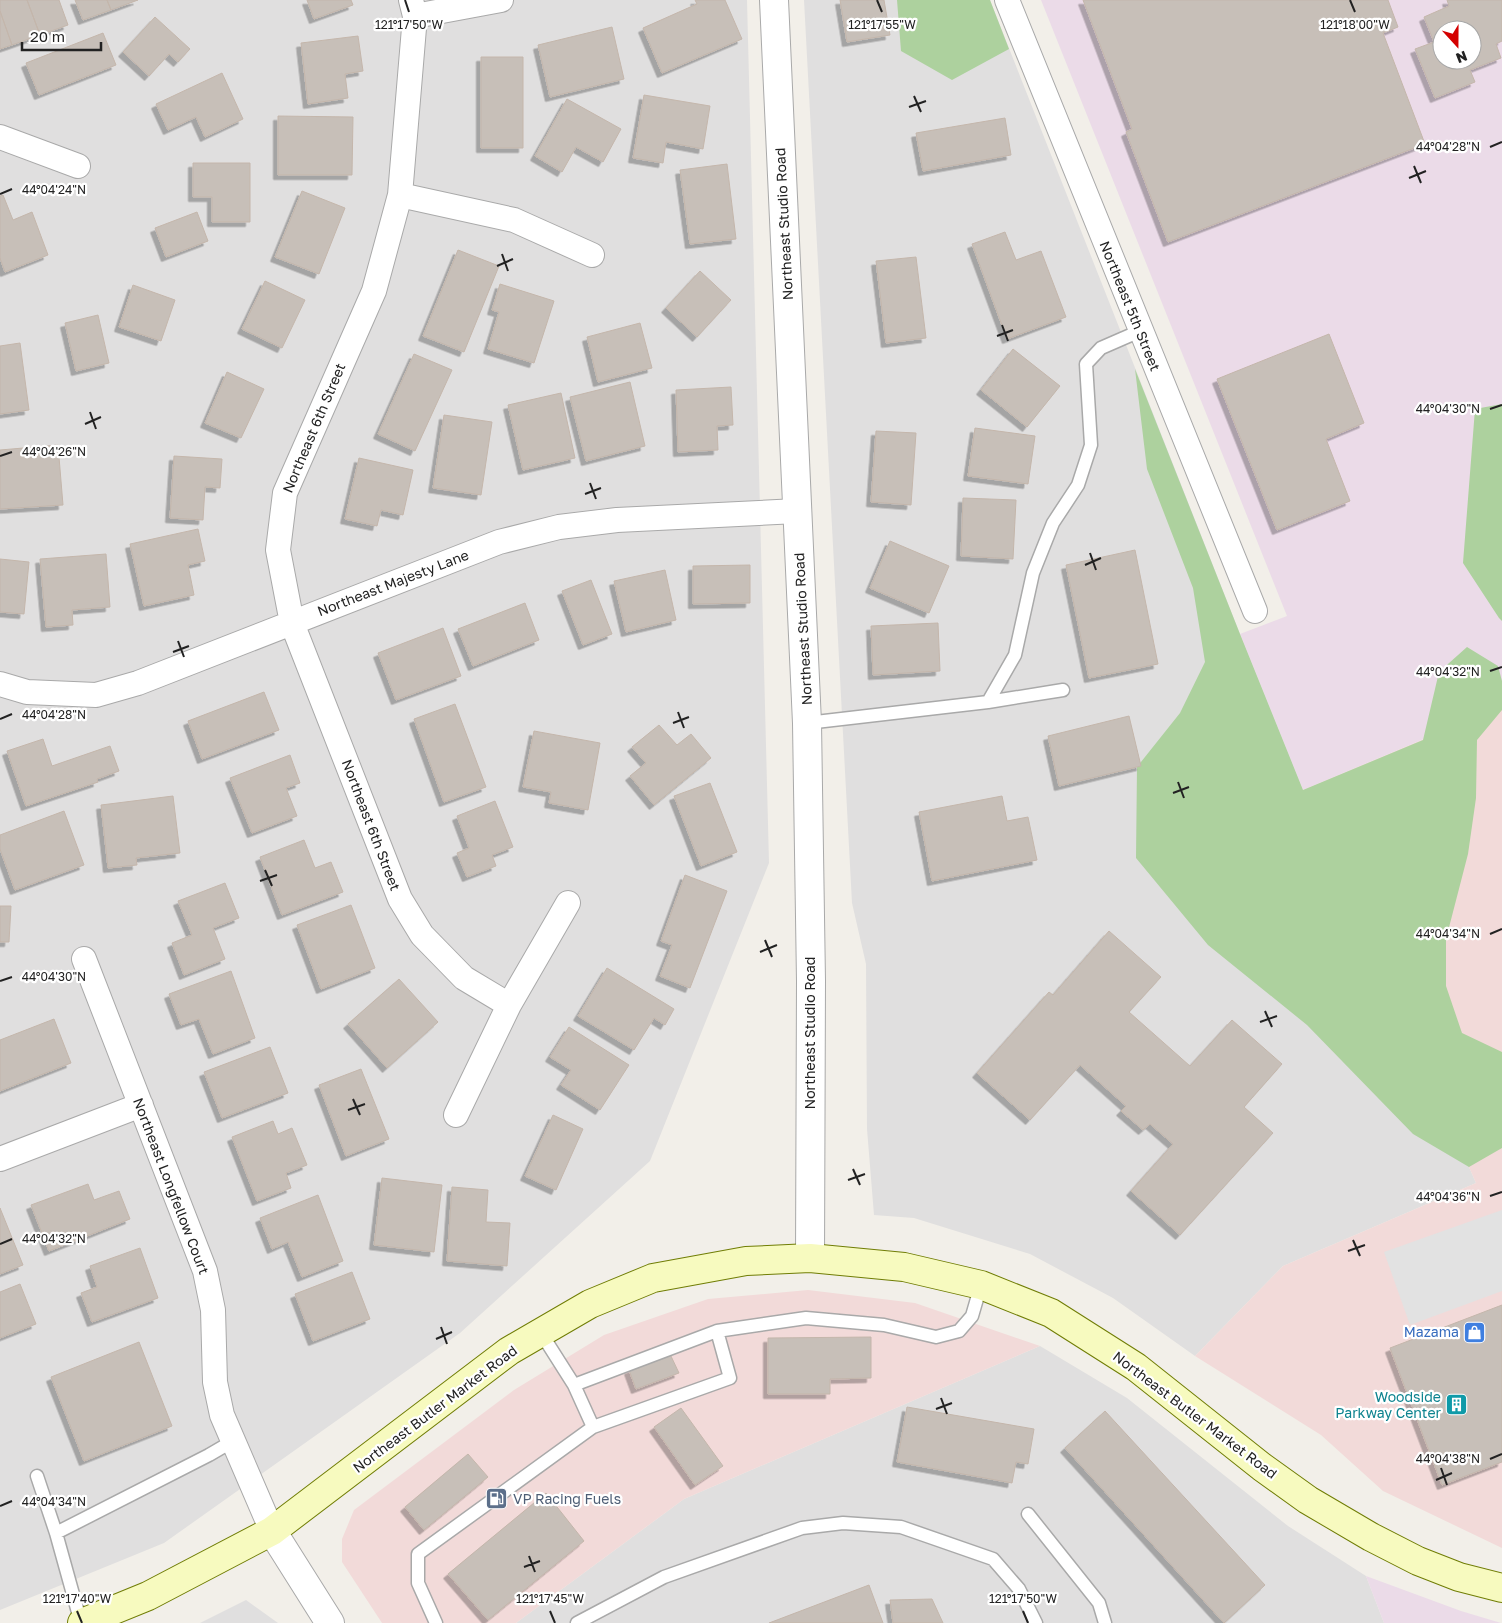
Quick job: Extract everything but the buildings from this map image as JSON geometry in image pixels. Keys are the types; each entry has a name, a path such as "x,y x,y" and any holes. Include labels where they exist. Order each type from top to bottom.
{"main road":[{"name":"Northeast Butler Market Road","path":"82,1623 148,1596 272,1531 510,1351 590,1304 653,1278 746,1262 810,1258 904,1267 981,1285 1051,1313 1136,1367 1262,1467 1308,1500 1418,1561 1459,1576 1502,1588"}],"street":[{"path":"413,8 501,0"},
{"name":"Northeast Studio Road","path":"774,0 807,723 810,981 810,1258"},
{"name":"Northeast 5th Street","path":"1008,0 1140,331 1255,611"},
{"name":"Northeast 6th Street","path":"413,8 400,195 374,291 285,493 278,550 292,623 400,899 422,935 464,978 509,1006"},
{"path":"0,137 78,166"},
{"path":"400,195 514,220 592,255"},
{"name":"Northeast Majesty Lane","path":"0,684 27,692 96,695 138,683 499,542 559,527 617,520 797,511"},
{"path":"456,1116 509,1006 568,903"},
{"name":"Northeast Longfellow Court","path":"84,959 205,1272 213,1310 216,1382 222,1414 272,1531"},
{"path":"0,1159 141,1105"},
{"path":"272,1531 330,1623"}],"lane":[{"path":"988,702 1015,655 1033,573 1053,523 1078,485 1091,445 1086,364 1101,348 1140,331"},
{"path":"807,723 988,702 1063,690"},
{"path":"574,1385 717,1331 806,1318 884,1325 936,1337 959,1331 972,1316 981,1285"},
{"path":"436,1623 418,1583 418,1554 593,1426 730,1378 717,1331"},
{"path":"541,1333 574,1385 593,1426"},
{"path":"56,1533 233,1441"},
{"path":"37,1476 82,1623"},
{"path":"1028,1514 1099,1604 1105,1623"},
{"path":"577,1623 664,1577 802,1528 843,1523 901,1526 993,1559 1019,1589 1036,1623"}],"shaded area":[{"path":"0,0 747,0 769,863 650,1161 460,1333 164,1543 0,1610"},
{"path":"804,0 990,0 1303,790 1476,1183 1283,1266 1195,1356 1113,1298 1030,1254 914,1218 874,1215 867,1129 866,964 852,903"},
{"path":"1041,0 1502,0 1502,706 1303,790 1240,634 1287,616"},
{"path":"1502,706 1502,1548 1383,1491 1321,1435 1195,1356 1283,1266 1476,1183 1303,790"},
{"path":"1502,1210 1502,1291 1410,1325 1384,1252"},
{"path":"808,1290 915,1303 1040,1346 684,1499 516,1623 382,1623 342,1562 342,1539 354,1510 514,1390 604,1335 708,1299"},
{"path":"1040,1346 1127,1398 1288,1526 1366,1576 1384,1623 516,1623 684,1499"},
{"path":"1366,1576 1461,1611 1501,1623 1384,1623"},
{"path":"246,1600 278,1623 200,1623"}],"green space":[{"path":"897,0 990,0 1009,49 952,80 901,51"},
{"path":"1135,369 1303,790 1423,740 1439,672 1467,647 1498,666 1502,681 1502,710 1477,740 1476,798 1468,854 1446,939 1446,986 1462,1033 1502,1052 1502,1148 1469,1167 1413,1134 1307,1025 1208,945 1136,858 1137,767 1180,713 1205,662 1193,588 1147,469"},
{"path":"1502,404 1502,621 1463,563 1475,409"}],"place":[{"name":"Mazama","path":"1475,1332"},
{"name":"Woodside Parkway Center","path":"1457,1405"},
{"name":"VP Racing Fuels","path":"497,1499"}]}
